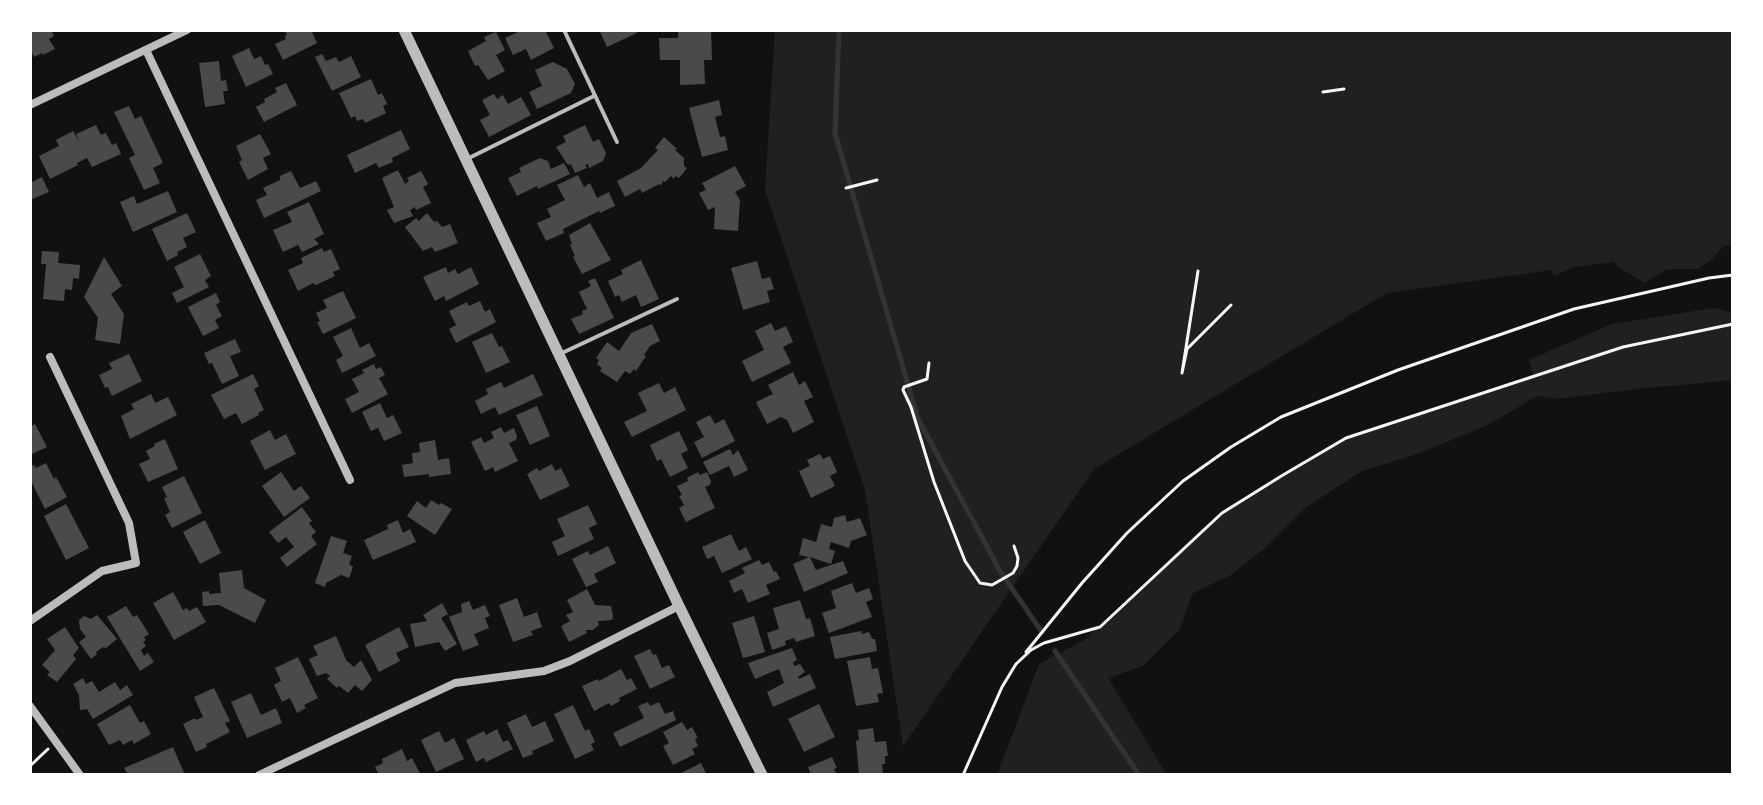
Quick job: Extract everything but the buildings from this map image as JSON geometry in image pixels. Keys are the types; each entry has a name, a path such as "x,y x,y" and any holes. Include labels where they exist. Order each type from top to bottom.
{"street":[{"path":"30,105 187,30"},
{"path":"404,30 762,775"},
{"path":"146,50 350,480"},
{"path":"30,621 102,571 136,563 129,523 50,357"},
{"path":"259,775 455,683 544,671 679,606"},
{"path":"30,706 80,775"}],"lane":[{"path":"564,30 617,142"},
{"path":"466,159 594,96"},
{"path":"560,354 677,299"}],"path":[{"path":"1323,92 1344,89"},
{"path":"846,188 877,180"},
{"path":"1198,271 1182,373 1187,349 1231,305"},
{"path":"963,775 1002,687 1016,664 1082,583 1127,533 1183,481 1231,447 1281,417 1398,370 1574,309 1733,275"},
{"path":"1016,664 1044,643 1100,627 1222,513 1346,438 1623,347 1733,324"},
{"path":"929,363 927,379 903,390 961,551 980,583 992,585 1013,573 1018,558 1014,546"},
{"path":"30,766 56,742"}],"shaded area":[{"path":"775,30 1733,30 1733,245 1724,246 1709,262 1697,269 1667,269 1645,283 1613,262 1575,267 1553,276 1552,270 1387,293 1094,469 903,746 865,490 765,190"},
{"path":"1714,308 1733,313 1733,380 1556,399 1537,396 1486,426 1417,454 1362,471 1305,508 1266,547 1231,575 1193,593 1179,630 1143,666 1108,678 1167,775 997,775 1039,664 1084,640 1222,513 1346,438 1533,376 1529,360 1612,324"}],"waterway":[{"path":"839,30 835,133 918,419 1000,571 1042,632"},
{"path":"1055,651 1139,775"}]}
